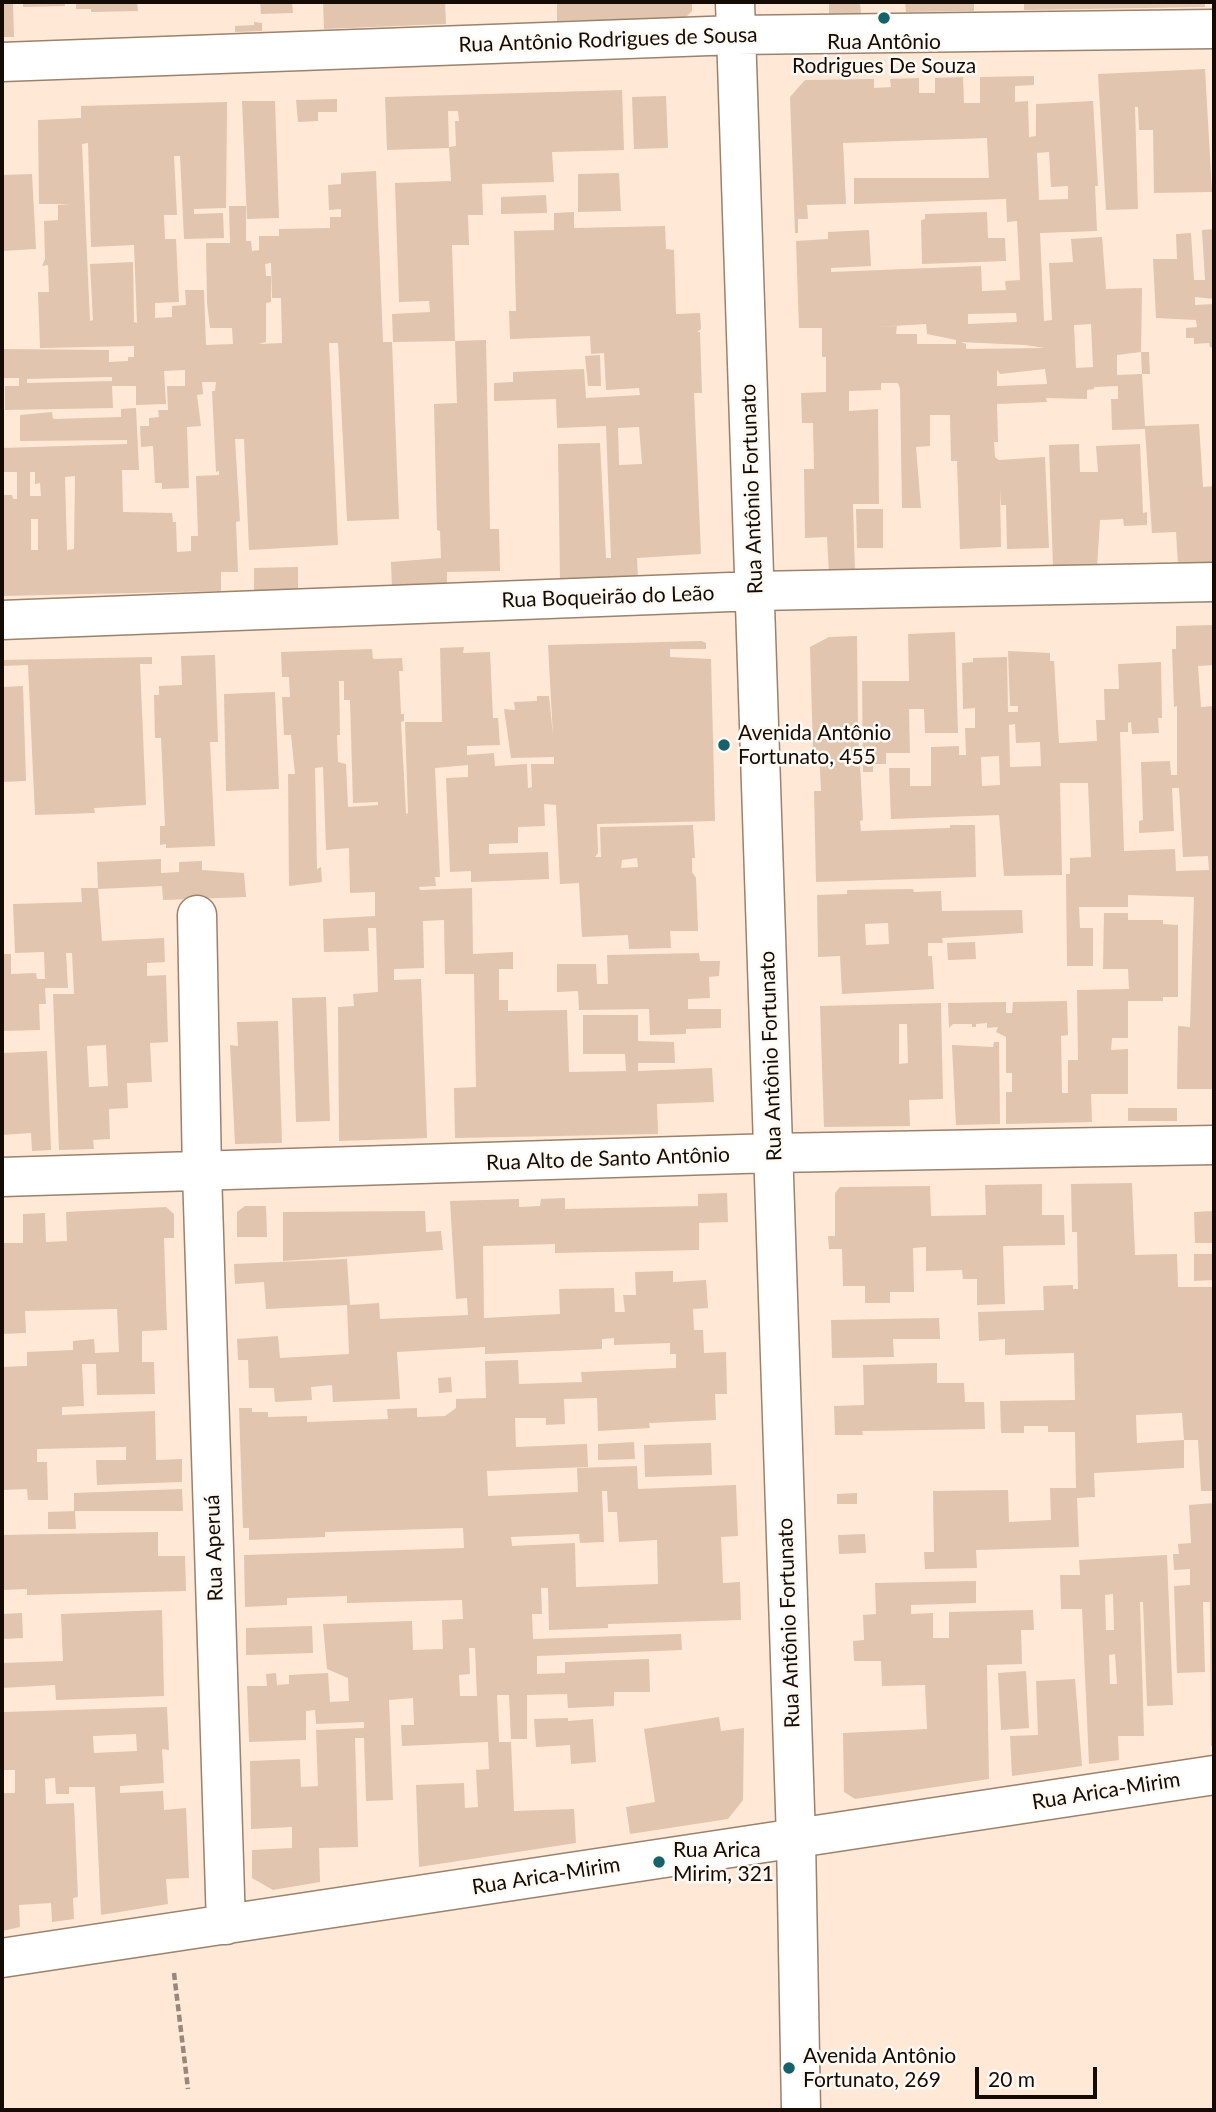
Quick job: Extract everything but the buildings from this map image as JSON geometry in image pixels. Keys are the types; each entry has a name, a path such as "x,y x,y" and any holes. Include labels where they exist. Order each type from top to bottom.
{"street":[{"name":"Rua Antônio Rodrigues de Sousa","path":"2,62 736,19 1214,29"},
{"name":"Rua Antônio Fortunato","path":"736,19 796,1839 801,2110"},
{"name":"Rua Boqueirão do Leão","path":"2,620 756,591 1214,582"},
{"name":"Rua Aperuá","path":"197,915 202,1172 226,1925"},
{"name":"Rua Alto de Santo Antônio","path":"2,1177 774,1153 1214,1145"},
{"name":"Rua Arica-Mirim","path":"2,1958 1214,1775"}],"path":[{"path":"169,1934 188,2089"}],"place":[{"name":"Rua Antônio Rodrigues De Souza","path":"884,18"},
{"name":"Avenida Antônio Fortunato, 455","path":"724,745"},
{"name":"Rua Arica Mirim, 321","path":"659,1862"},
{"name":"Avenida Antônio Fortunato, 269","path":"789,2068"}]}
